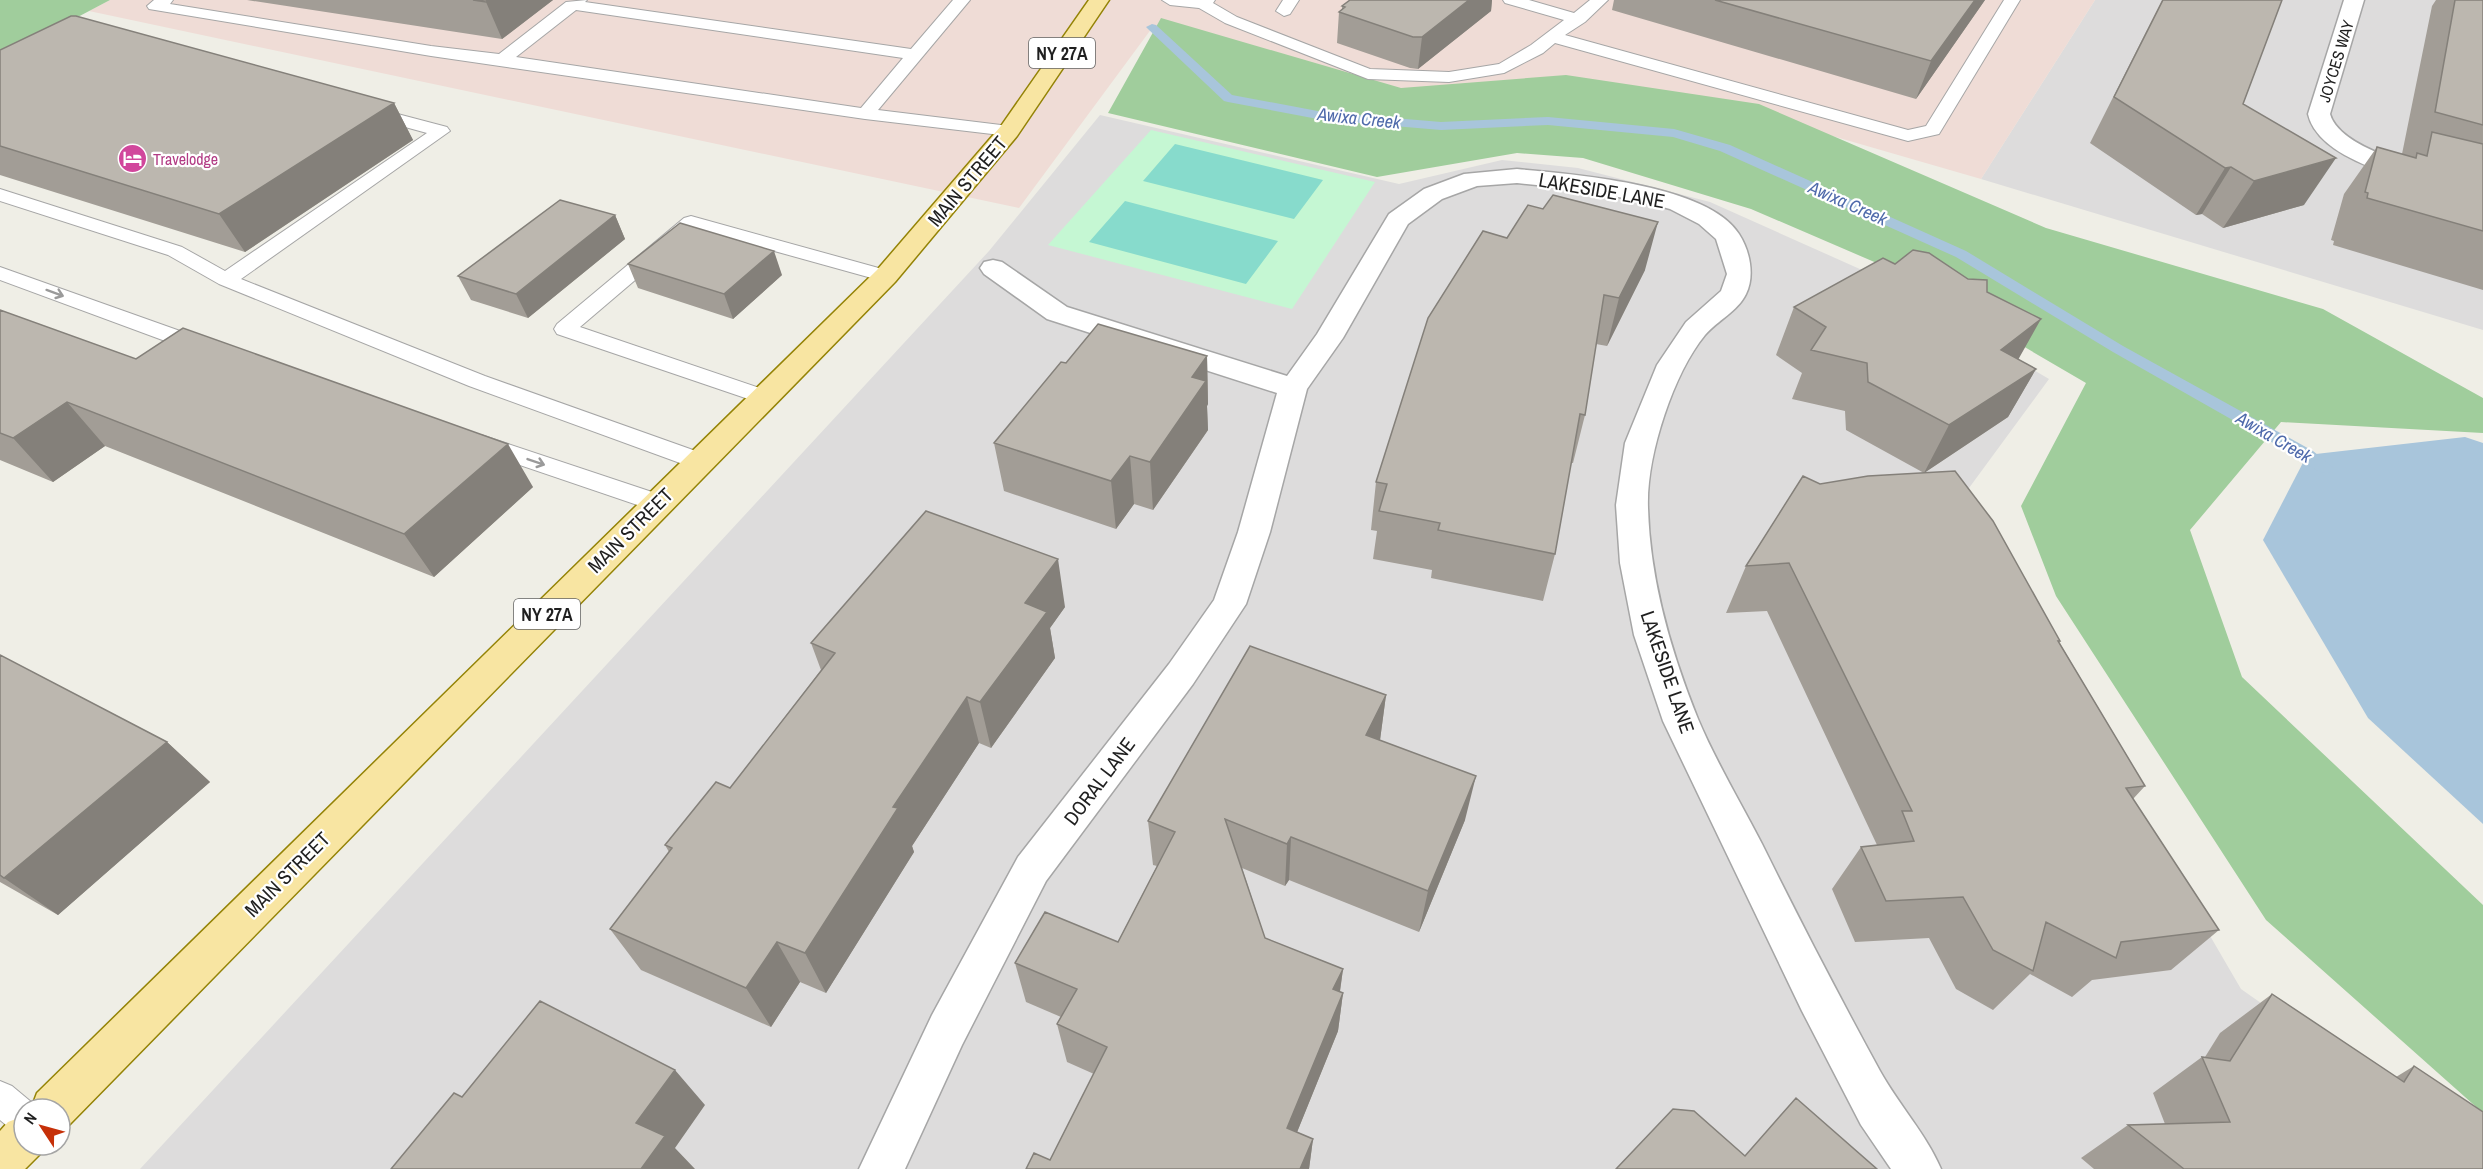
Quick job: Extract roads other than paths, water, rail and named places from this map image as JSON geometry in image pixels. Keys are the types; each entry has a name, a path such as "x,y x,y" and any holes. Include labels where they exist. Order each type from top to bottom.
{"main road":[{"name":"MAIN STREET","path":"65,1097 886,276 1009,131 1099,0"},
{"path":"0,1163 12,1150"}],"street":[{"name":"JOYCES WAY","path":"2354,0 2319,114 2323,127 2339,141 2363,156 2391,166 2483,190"},
{"name":"LAKESIDE LANE","path":"1293,388 1329,338 1398,219 1433,194 1473,179 1517,176 1577,182 1648,195 1679,204 1708,219 1728,236 1740,274 1733,294 1696,328 1671,365 1640,443 1632,505 1638,574 1651,635 1681,721 1816,997 1877,1109 1918,1169"},
{"path":"993,268 1058,313 1293,388"},
{"name":"DORAL LANE","path":"882,1169 947,1030 1032,869 1181,674 1229,604 1254,532 1293,388"}],"lane":[{"path":"165,0 155,6 431,51 865,114 1009,131"},
{"path":"942,0 961,1"},
{"path":"1170,0 1205,2 1231,20 1368,74 1392,77 1449,78 1504,68 1579,19 1600,0"},
{"path":"1511,0 1579,19"},
{"path":"1553,37 1908,136 1933,130 2012,0"},
{"path":"865,114 961,1"},
{"path":"502,60 576,3 915,55"},
{"path":"226,280 441,131 355,107"},
{"path":"0,195 175,251 226,280 477,381 699,461"},
{"path":"764,397 565,329 691,222 886,276"},
{"path":"0,273 219,353"},
{"path":"465,437 658,503"},
{"path":"0,1098 12,1108"}],"waterway":[{"name":"Awixa Creek","path":"1152,27 1228,98 1323,116 1441,126 1548,121 1674,133 1725,148 1961,254 2118,349 2307,455 2326,468"}],"place":[{"name":"Travelodge","path":"132,159"}]}
